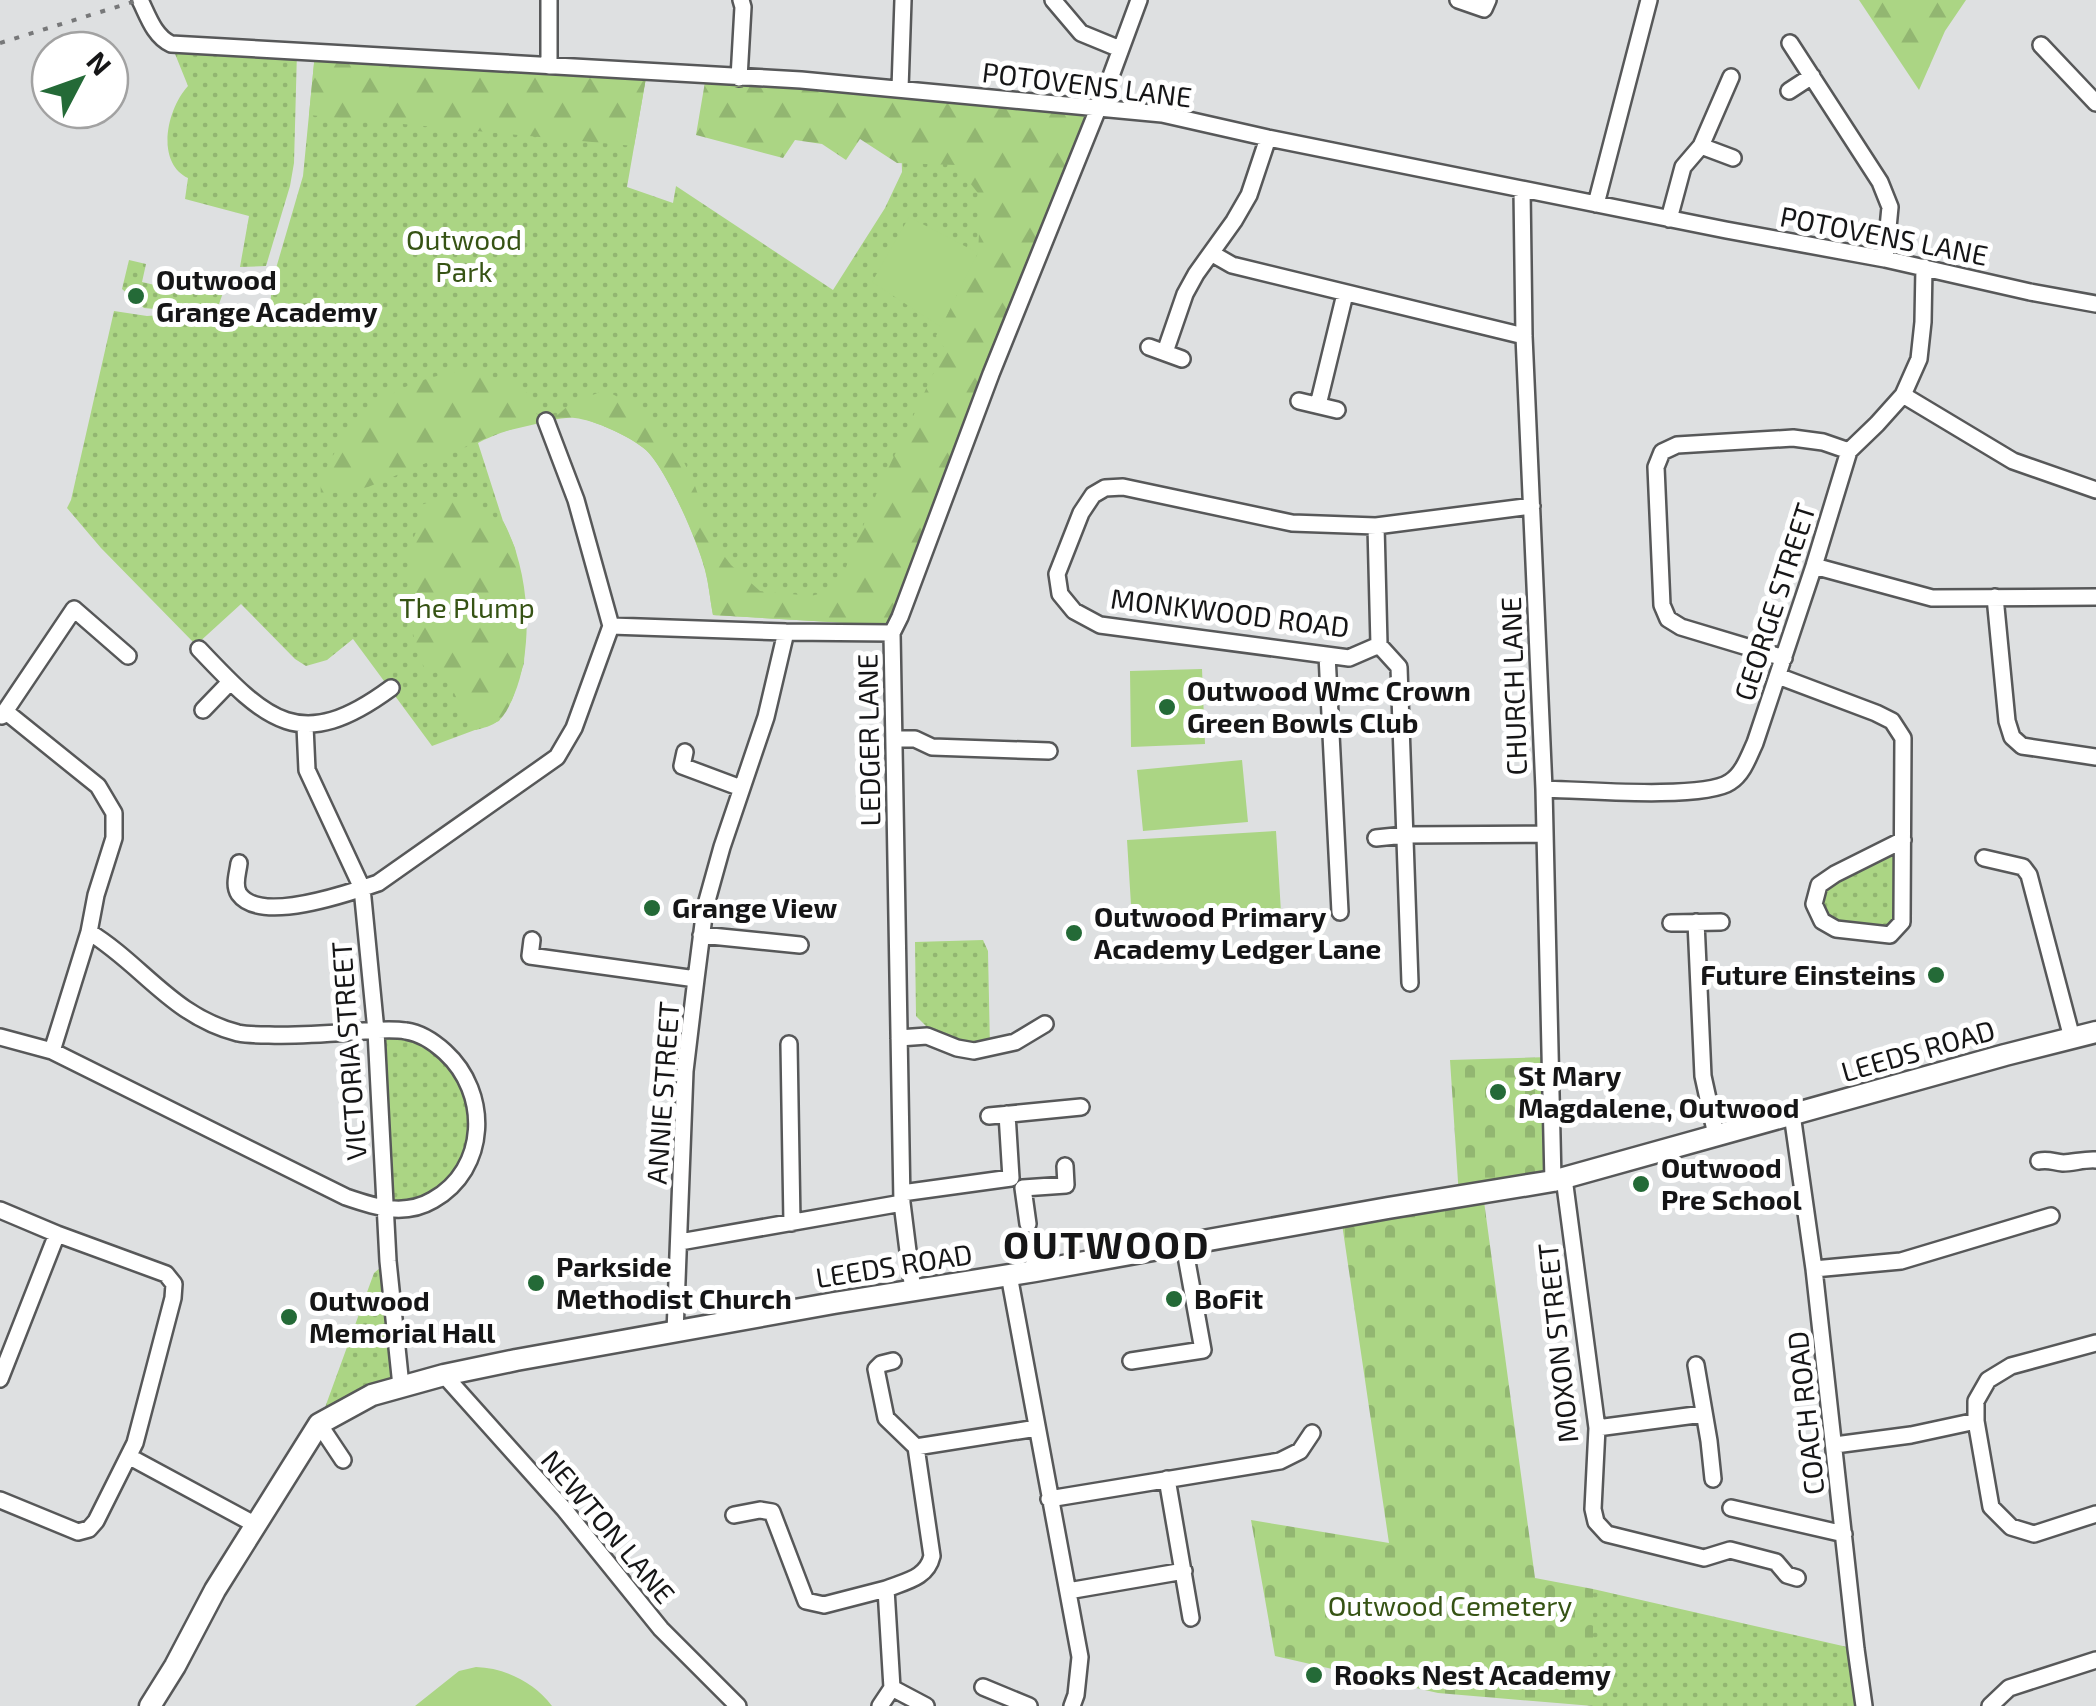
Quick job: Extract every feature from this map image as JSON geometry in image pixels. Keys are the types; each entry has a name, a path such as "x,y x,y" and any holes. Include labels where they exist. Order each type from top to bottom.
{"main road":[{"name":"LEEDS ROAD","path":"150,1706 216,1590 319,1424 361,1400 401,1386 834,1303 1559,1180 2096,1032"}],"street":[{"name":"POTOVENS LANE","path":"140,0 162,40 171,44 801,80 1162,114 2096,304"},
{"path":"548,66 550,0"},
{"path":"739,78 741,0"},
{"path":"1052,0 1081,33 1120,49"},
{"name":"LEDGER LANE","path":"913,1291 902,1198 892,633 1139,0"},
{"path":"1458,0 1486,5"},
{"path":"1596,204 1649,0"},
{"path":"900,89 904,6"},
{"path":"1790,42 1880,182 1890,207 1884,259"},
{"path":"2041,45 2096,102"},
{"path":"1789,91 1812,76"},
{"path":"1669,219 1683,167 1701,146 1731,77"},
{"path":"1182,358 1157,350 1185,294 1249,195 1268,138"},
{"path":"1701,146 1734,158"},
{"name":"CHURCH LANE","path":"1522,189 1524,336 1559,1180"},
{"path":"1211,253 1232,265 1524,336"},
{"name":"GEORGE STREET","path":"1544,789 1708,790 1731,782 1745,764 1756,743 1849,451 1904,395 1918,359 1924,268"},
{"path":"1318,406 1345,294"},
{"path":"1904,395 2013,461 2096,490"},
{"path":"1299,401 1337,410"},
{"path":"240,863 238,892 251,904 280,908 378,883 557,757 574,728 611,626 576,500 546,422"},
{"path":"1784,658 1680,627 1668,619 1662,606 1656,467 1662,452 1678,444 1793,438 1849,451"},
{"name":"MONKWOOD ROAD","path":"1376,526 1379,645 1349,658 1100,625 1074,612 1060,594 1057,574 1067,544 1092,496 1105,488 1123,488 1292,522 1376,526 1532,506"},
{"path":"1814,566 1932,598 2096,598"},
{"path":"1995,596 2007,722 2012,737 2022,746 2096,758"},
{"path":"52,1051 114,838 114,812 98,786 3,716 74,609 128,656"},
{"path":"611,626 892,633"},
{"path":"696,979 705,908 766,717 786,632"},
{"path":"1379,645 1399,666 1410,983"},
{"path":"199,649 266,713 305,726 330,722 390,688"},
{"path":"1327,655 1340,912"},
{"path":"1778,676 1876,713 1892,721 1903,738 1903,840 1902,922 1890,935 1836,928 1822,921 1814,904 1820,885 1903,840"},
{"path":"203,710 230,682"},
{"path":"374,700 385,715"},
{"name":"VICTORIA STREET","path":"305,726 307,770 362,888 376,1030 384,1210 401,1386"},
{"path":"894,740 915,739 932,747 1050,751"},
{"path":"686,752 682,766 742,788"},
{"path":"1376,838 1405,834 1545,834"},
{"path":"1984,858 2017,864 2029,875 2072,1038"},
{"path":"1696,922 1703,1076 1716,1135"},
{"path":"1671,923 1721,922"},
{"path":"0,1037 52,1051 346,1197 384,1210 421,1208 446,1193 464,1173 476,1146 478,1116 470,1085 454,1060 432,1040 408,1031 376,1030 297,1036 240,1034 197,1018 167,998 111,946 89,932"},
{"path":"701,935 800,946"},
{"name":"ANNIE STREET","path":"532,940 530,956 696,979 685,1071 675,1333"},
{"path":"899,1038 928,1036 957,1048 974,1050 1015,1042 1045,1024"},
{"path":"789,1044 792,1222"},
{"path":"989,1116 1081,1107"},
{"path":"680,1242 1011,1178 1007,1114"},
{"name":"COACH ROAD","path":"1792,1114 1814,1269 1864,1706"},
{"path":"2039,1161 2096,1160"},
{"path":"1028,1224 1023,1188 1066,1185 1065,1166"},
{"name":"MOXON STREET","path":"1559,1180 1597,1428 1593,1509 1596,1522 1607,1534 1704,1558 1730,1550 1776,1562 1787,1576 1797,1578"},
{"path":"0,1210 166,1274 174,1284 174,1298 130,1457 89,1530 78,1532 0,1500"},
{"path":"1814,1269 1901,1261 2051,1216"},
{"path":"0,1379 57,1234"},
{"path":"1131,1361 1203,1350 1184,1245"},
{"path":"1032,1247 1035,1271"},
{"path":"1009,1275 1080,1657 1072,1706"},
{"path":"2096,1343 2011,1366 1988,1380 1976,1401 1992,1507 2010,1527 2034,1534 2096,1514"},
{"path":"734,1515 772,1512 806,1601 824,1605 886,1589 920,1576 929,1568 932,1556 916,1447 886,1418 876,1368 893,1361"},
{"path":"1696,1365 1713,1478"},
{"name":"NEWTON LANE","path":"444,1375 564,1509 661,1630 738,1706"},
{"path":"1597,1428 1703,1414"},
{"path":"1835,1445 1976,1421"},
{"path":"319,1424 342,1460"},
{"path":"916,1447 1037,1428"},
{"path":"1050,1499 1280,1460 1300,1450 1312,1432"},
{"path":"130,1457 256,1524"},
{"path":"1168,1479 1191,1618"},
{"path":"1731,1508 1844,1534"},
{"path":"1068,1591 1184,1571"},
{"path":"880,1706 892,1688 886,1589"},
{"path":"1990,1706 2009,1688 2096,1660"},
{"path":"983,1687 1028,1706"},
{"path":"892,1688 926,1706"}],"green space":[{"path":"1859,0 1966,0 1945,31 1919,90"},
{"path":"171,44 297,51 294,163 266,266 240,267 249,216 185,199 188,178 171,160 168,135 175,108 188,86"},
{"name":"Outwood Park","path":"315,53 647,72 627,187 673,203 676,186 833,290 885,208 902,172 900,89 1051,104 883,625 713,615 696,542 657,463 634,442 602,426 563,417 525,425 478,443 515,548 526,617 524,663 512,700 499,721 432,746 353,639 327,660 306,666 241,604 196,645 67,508 114,311 147,316 270,310 272,282 303,176"},
{"path":"315,53 647,72 634,146 309,115"},
{"path":"706,76 1099,107 900,617 883,625 713,615 695,541 672,489 646,450 583,419 552,420 570,404 605,390 638,408 660,425 678,449 715,544 731,565 760,591 811,596 826,592 844,572 945,349 936,336 978,253 981,197 956,165 897,163 860,139 846,160 822,144 795,140 783,158 696,135"},
{"path":"909,217 978,253 941,327 872,282"},
{"path":"129,260 146,264 142,282 197,295 200,285 224,290 219,304 144,308 122,289"},
{"path":"469,370 510,382 530,395 540,423 501,432 368,487 321,495 322,478 335,452 346,434 375,405 409,385"},
{"name":"The Plump","path":"447,496 476,503 499,523 503,521 519,561 526,607 525,653 514,695 503,716 476,730 471,728 442,668 427,677 401,597 410,588 409,545 418,527 418,506"},
{"name":"Outwood Wmc Crown Green Bowls Club","path":"1202,669 1205,744 1131,747 1130,671"},
{"path":"1242,760 1248,822 1143,831 1137,770"},
{"path":"1276,831 1281,912 1132,921 1127,840"},
{"path":"1903,840 1902,922 1890,935 1822,921 1819,885"},
{"path":"983,940 988,951 990,1048 927,1036 926,1026 916,1016 915,942"},
{"path":"376,1031 432,1040 470,1085 476,1146 446,1193 384,1210"},
{"name":"Outwood Cemetery","path":"1550,1057 1553,1181 1483,1194 1535,1578 1593,1589 1593,1706 1438,1693 1275,1656 1251,1520 1389,1543 1341,1217 1459,1197 1450,1060"},
{"path":"388,1261 401,1386 319,1424 374,1273"},
{"path":"1593,1589 1856,1649 1864,1706 1593,1706"},
{"path":"476,1667 518,1678 552,1706 415,1706 459,1671"}],"railway":[{"path":"0,43 139,0"}],"place":[{"name":"Outwood Grange Academy","path":"136,296"},
{"name":"Outwood Wmc Crown Green Bowls Club","path":"1167,707"},
{"name":"Grange View","path":"652,908"},
{"name":"Outwood Primary Academy Ledger Lane","path":"1074,933"},
{"name":"Future Einsteins","path":"1936,975"},
{"name":"St Mary Magdalene, Outwood","path":"1498,1092"},
{"name":"Outwood Pre School","path":"1641,1184"},
{"name":"Parkside Methodist Church","path":"536,1283"},
{"name":"BoFit","path":"1174,1299"},
{"name":"Outwood Memorial Hall","path":"289,1317"},
{"name":"Rooks Nest Academy","path":"1314,1675"}],"district":[{"name":"OUTWOOD","path":"1107,1246"}]}
